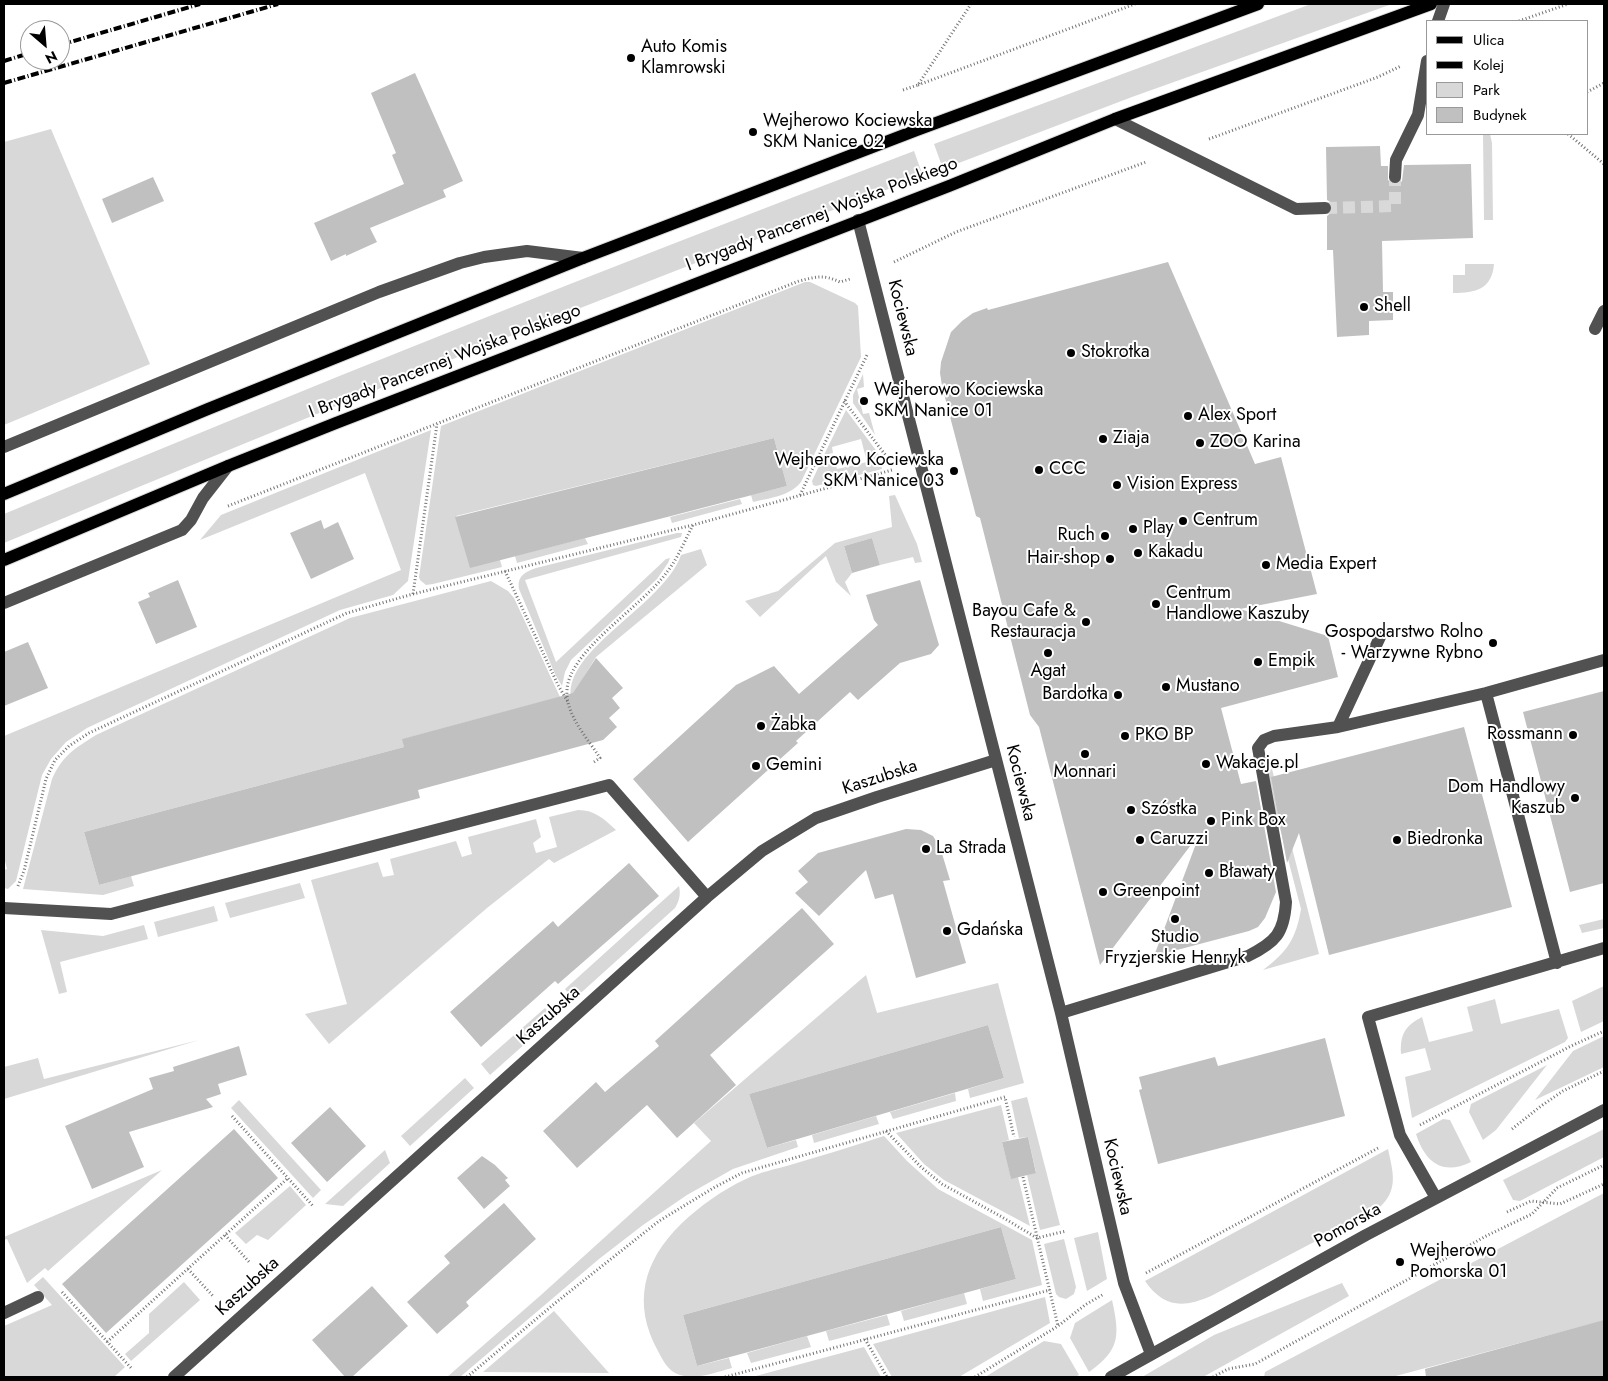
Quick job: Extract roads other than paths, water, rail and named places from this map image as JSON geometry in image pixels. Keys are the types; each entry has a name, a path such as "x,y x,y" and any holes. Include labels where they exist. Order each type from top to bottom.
{"main road":[{"path":"4,494 208,409 583,258 917,130 1258,4"},
{"name":"I Brygady Pancernej Wojska Polskiego","path":"4,560 228,466 1115,119 1431,4"}],"street":[{"path":"1438,20 1444,4"},
{"path":"1395,177 1396,160 1418,114 1426,67"},
{"path":"1115,119 1296,209 1325,208"},
{"name":"Kociewska","path":"858,220 1061,1014 1124,1283 1150,1354"},
{"path":"4,447 362,300 460,264 484,257 527,251 583,258"},
{"path":"1595,329 1604,311"},
{"path":"4,604 182,530 191,520 203,498 228,466"},
{"path":"1338,727 1380,637"},
{"path":"1061,1014 1248,956 1265,948 1279,935 1285,920 1286,902 1258,748 1264,740 1274,736 1338,727 1486,693 1604,660"},
{"path":"1486,693 1557,963"},
{"name":"Kaszubska","path":"174,1377 708,897 762,851 816,818 996,760"},
{"path":"4,908 111,914 609,786 708,897"},
{"path":"1436,1198 1400,1135 1368,1017 1604,948"},
{"name":"Pomorska","path":"1111,1377 1436,1198 1604,1110"},
{"path":"4,1313 38,1297"}],"tunnel":[{"path":"1325,208 1395,206 1395,177"}],"railway":[{"path":"70,42 200,4"},
{"path":"4,83 278,4"},
{"path":"4,61 20,56"}],"place":[{"name":"Auto Komis Klamrowski","path":"631,58"},
{"name":"Wejherowo Kociewska SKM Nanice 02","path":"753,132"},
{"name":"Shell","path":"1364,307"},
{"name":"Stokrotka","path":"1071,353"},
{"name":"Wejherowo Kociewska SKM Nanice 01","path":"864,401"},
{"name":"Alex Sport","path":"1188,416"},
{"name":"Ziaja","path":"1103,439"},
{"name":"ZOO Karina","path":"1200,443"},
{"name":"CCC","path":"1039,470"},
{"name":"Wejherowo Kociewska SKM Nanice 03","path":"954,471"},
{"name":"Vision Express","path":"1117,485"},
{"name":"Centrum","path":"1183,521"},
{"name":"Play","path":"1133,529"},
{"name":"Ruch","path":"1105,536"},
{"name":"Kakadu","path":"1138,553"},
{"name":"Hair-shop","path":"1110,559"},
{"name":"Media Expert","path":"1266,565"},
{"name":"Centrum Handlowe Kaszuby","path":"1156,604"},
{"name":"Bayou Cafe & Restauracja","path":"1086,622"},
{"name":"Gospodarstwo Rolno - Warzywne Rybno","path":"1493,643"},
{"name":"Agat","path":"1048,653"},
{"name":"Empik","path":"1258,662"},
{"name":"Mustano","path":"1166,687"},
{"name":"Bardotka","path":"1118,695"},
{"name":"Żabka","path":"761,726"},
{"name":"Rossmann","path":"1573,735"},
{"name":"PKO BP","path":"1125,736"},
{"name":"Monnari","path":"1085,754"},
{"name":"Wakacje.pl","path":"1206,764"},
{"name":"Gemini","path":"756,766"},
{"name":"Dom Handlowy Kaszub","path":"1575,798"},
{"name":"Szóstka","path":"1131,810"},
{"name":"Pink Box","path":"1211,821"},
{"name":"Caruzzi","path":"1140,840"},
{"name":"Biedronka","path":"1397,840"},
{"name":"La Strada","path":"926,849"},
{"name":"Bławaty","path":"1209,873"},
{"name":"Greenpoint","path":"1103,892"},
{"name":"Studio Fryzjerskie Henryk","path":"1175,919"},
{"name":"Gdańska","path":"947,931"},
{"name":"Wejherowo Pomorska 01","path":"1400,1262"}]}
